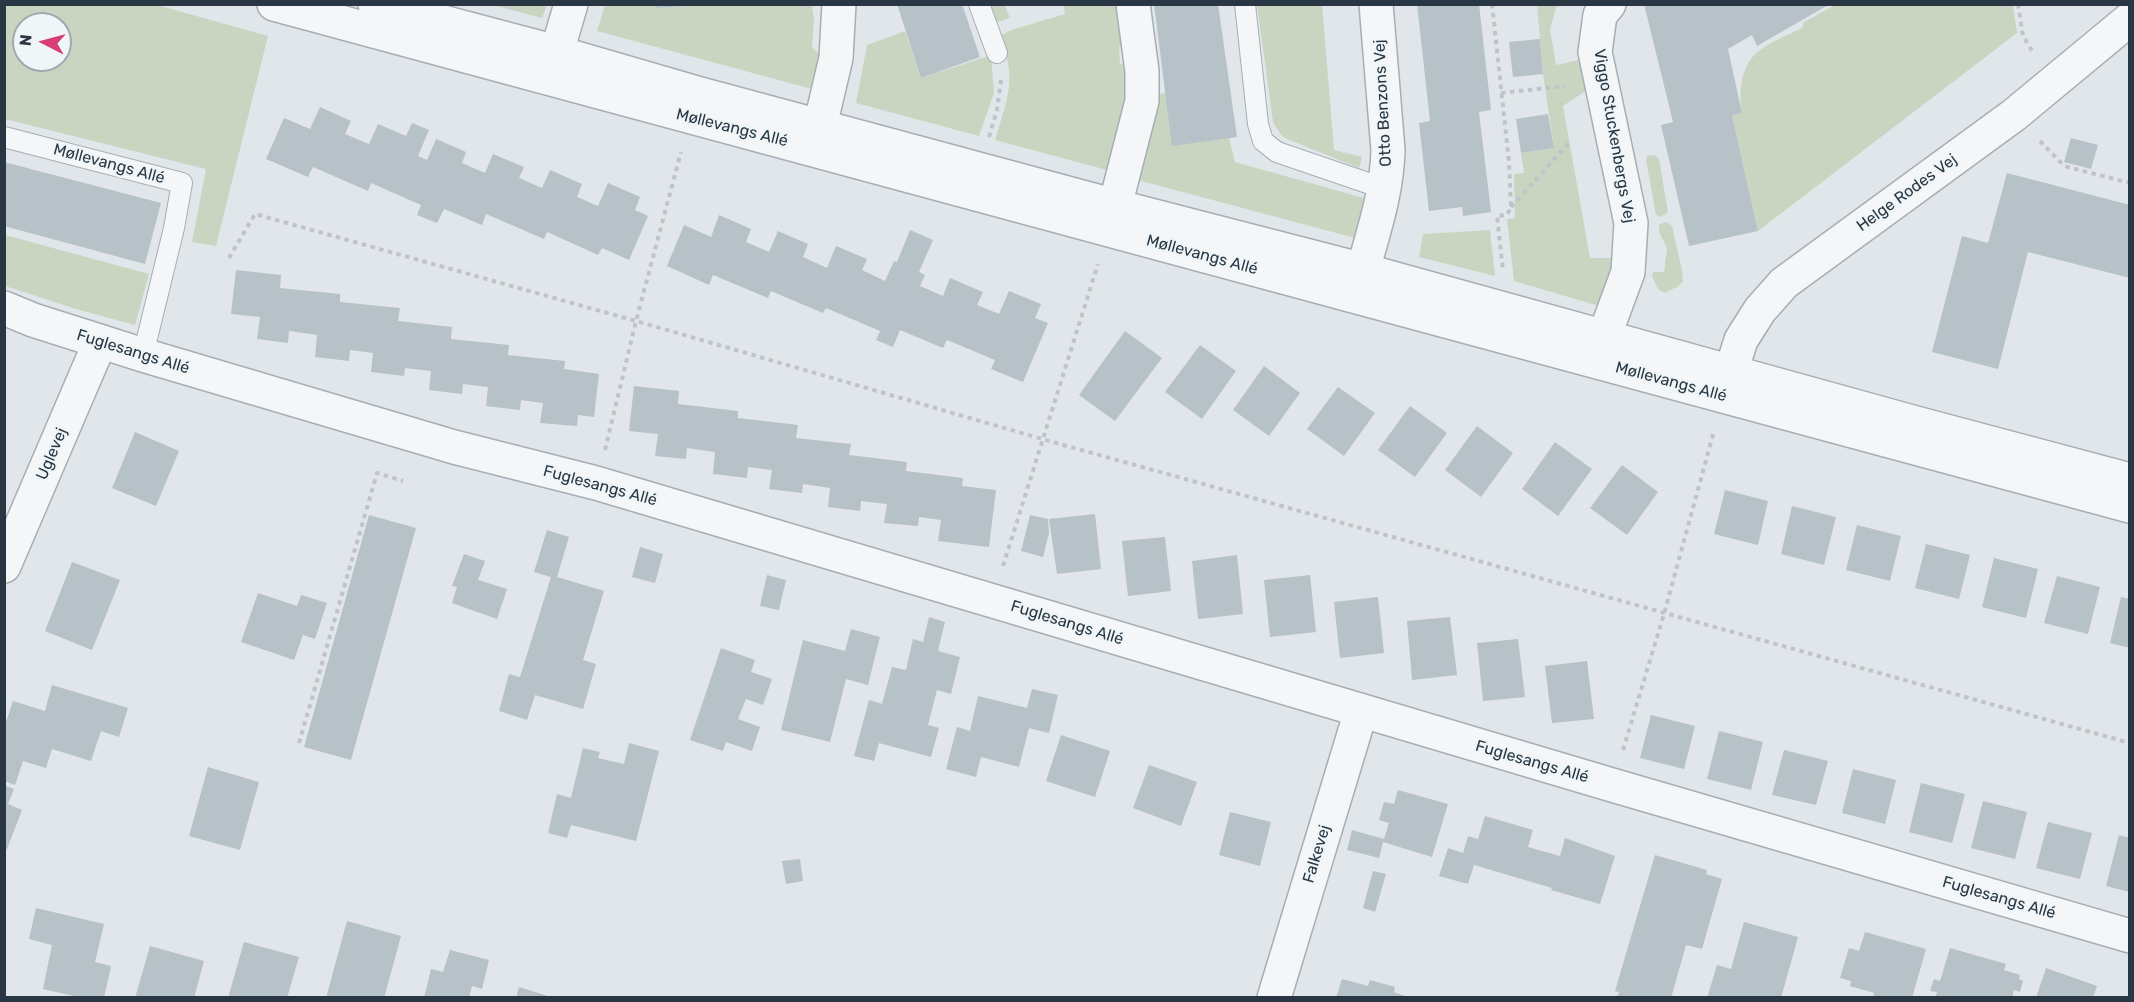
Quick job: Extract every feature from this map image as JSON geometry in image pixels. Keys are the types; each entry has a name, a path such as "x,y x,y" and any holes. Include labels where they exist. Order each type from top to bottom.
{"street":[{"name":"Møllevangs Allé","path":"274,4 552,66 697,93 980,169 1112,218 1727,384 2130,480"},
{"name":"Møllevangs Allé","path":"375,4 552,66 690,118 838,156 1112,218 1363,270 1604,338 1727,384 2130,506"},
{"path":"552,66 571,4"},
{"path":"820,126 836,58 839,4"},
{"path":"1112,218 1142,101 1142,71 1133,4"},
{"name":"Otto Benzons Vej","path":"1363,270 1385,189 1388,150 1376,4"},
{"name":"Viggo Stuckenbergs Vej","path":"1604,338 1628,272 1631,223 1595,52 1600,15 1609,4"},
{"name":"Helge Rodes Vej","path":"1727,384 1741,340 1760,310 1784,284 2014,115 2130,19"},
{"name":"Fuglesangs Allé","path":"4,308 100,342 454,447 606,486 1360,711 2130,936"},
{"name":"Uglevej","path":"4,566 100,342"},
{"name":"Falkevej","path":"1274,998 1360,711"}],"lane":[{"path":"980,4 997,53"},
{"path":"1245,4 1258,124 1263,141 1277,152 1385,189"},
{"name":"Møllevangs Allé","path":"4,136 182,183 174,228 143,355"}],"path":[{"path":"1492,4 1509,162 1511,207"},
{"path":"2018,4 2023,36 2052,83"},
{"path":"980,169 1002,84 997,53"},
{"path":"1501,93 1602,82"},
{"path":"2014,115 2064,166 2130,183"},
{"path":"607,441 690,118"},
{"path":"1500,309 1503,274 1497,216 1507,215 1511,207 1569,143"},
{"path":"229,258 255,214 636,321 1042,439 2130,743"},
{"path":"993,601 1112,218"},
{"path":"1612,785 1664,614 1727,384"},
{"path":"299,742 376,473 403,481"}],"green space":[{"path":"5,4 157,5 268,36 216,246 192,242 206,169 5,119"},
{"path":"546,4 547,5 542,18 493,5"},
{"path":"713,4 812,5 814,21 812,47 820,55 812,89 597,31 605,5 656,5 656,8"},
{"path":"988,5 1005,5 1010,18 994,23"},
{"path":"1063,5 1121,5 1126,38 1119,47 1120,64 1129,63 1125,115 1107,170 995,140 1009,88 1008,65 1000,36 1011,30 1065,14"},
{"path":"1257,5 1322,5 1334,150 1362,157 1359,168 1287,139 1277,129 1273,122"},
{"path":"1537,5 1557,5 1550,29 1556,65 1579,60 1587,90 1563,106 1590,258 1615,258 1603,305 1599,306 1514,281 1507,219 1515,218 1514,174 1524,173 1521,153 1554,148 1543,74"},
{"path":"1835,5 2013,5 2017,33 1758,231 1732,115 1742,113 1740,96 1742,79 1748,63 1764,47 1802,28 1804,22"},
{"path":"905,31 921,78 991,55 994,93 979,136 856,103 867,45"},
{"path":"1166,93 1229,138 1235,162 1371,200 1359,239 1134,179 1150,96"},
{"path":"1655,155 1659,159 1668,212 1661,217 1656,215 1646,160 1647,156"},
{"path":"1667,222 1672,226 1683,282 1664,293 1658,289 1652,276 1653,272 1664,272 1667,248 1659,232 1659,224"},
{"path":"1490,230 1495,276 1419,257 1423,234"},
{"path":"5,235 149,274 135,325 5,286"}],"building":[{"path":"656,4 685,4 685,6 656,8"},
{"path":"897,4 962,4 980,57 921,78"},
{"path":"1154,4 1218,4 1237,137 1172,146"},
{"path":"1417,4 1479,4 1491,110 1479,112 1491,212 1463,216 1462,207 1429,211 1419,123 1430,121"},
{"path":"1644,4 1830,4 1757,46 1752,35 1728,49 1742,113 1732,115 1758,231 1689,246 1661,125 1673,122"},
{"path":"1540,39 1543,74 1513,77 1509,42"},
{"path":"320,107 351,121 345,134 369,144 378,124 406,136 412,123 429,130 418,156 427,160 436,139 466,152 462,163 485,173 493,154 524,167 519,178 542,188 550,170 582,184 577,197 598,206 608,183 640,197 635,210 648,216 629,260 602,248 598,255 547,232 544,239 486,214 482,225 444,209 437,223 417,215 421,205 371,183 368,191 313,167 308,177 266,159 284,118 310,129"},
{"path":"1548,114 1554,148 1521,153 1516,119"},
{"path":"2071,138 2098,145 2091,169 2064,162"},
{"path":"4,162 161,203 145,264 4,226"},
{"path":"2007,173 2130,205 2130,278 2028,252 1998,369 1932,352 1962,236 1988,243"},
{"path":"719,215 751,229 746,242 769,252 778,231 808,244 803,257 827,268 836,246 867,259 862,270 885,281 894,261 897,262 910,230 933,240 919,272 925,275 920,286 943,296 950,278 983,292 977,305 999,314 1009,291 1041,304 1035,318 1048,323 1023,382 991,369 995,360 947,340 943,348 900,330 893,347 876,340 880,331 826,308 823,313 771,291 768,298 713,275 709,285 667,266 684,225 711,237"},
{"path":"236,270 281,275 280,288 340,294 340,302 400,308 398,321 452,327 451,339 509,345 508,355 565,361 564,369 599,374 594,417 578,415 577,426 540,423 543,403 521,400 520,410 486,406 488,387 463,384 462,394 429,390 431,371 405,368 404,376 371,372 373,353 350,350 349,361 315,357 317,335 289,331 288,343 257,339 260,317 231,314"},
{"path":"1125,331 1162,358 1115,421 1079,395"},
{"path":"1200,345 1236,371 1202,419 1165,392"},
{"path":"1264,366 1300,393 1269,436 1233,410"},
{"path":"634,386 679,391 678,404 738,411 738,418 798,425 796,438 851,444 849,455 907,462 906,471 963,478 962,486 996,490 989,547 938,541 941,520 919,517 918,526 884,523 887,504 861,501 860,511 828,507 830,488 803,484 802,493 769,489 772,470 748,467 747,478 713,474 715,452 687,448 686,459 655,456 658,434 629,431"},
{"path":"1338,387 1375,413 1344,456 1307,429"},
{"path":"1410,406 1447,433 1415,477 1378,450"},
{"path":"1477,426 1513,453 1481,497 1445,470"},
{"path":"135,432 179,451 156,506 112,488"},
{"path":"1555,442 1592,469 1558,516 1522,489"},
{"path":"1622,465 1658,492 1627,535 1590,508"},
{"path":"1725,490 1768,501 1758,545 1714,534"},
{"path":"1792,506 1836,517 1824,565 1781,554"},
{"path":"1095,514 1101,569 1057,574 1049,519"},
{"path":"369,515 416,528 351,760 304,747"},
{"path":"1030,515 1048,519 1049,533 1043,557 1021,551"},
{"path":"1857,525 1901,536 1890,581 1846,570"},
{"path":"547,530 569,537 557,577 604,591 583,660 596,664 583,709 535,695 527,720 499,711 509,674 520,677 551,577 534,572"},
{"path":"1165,537 1171,591 1128,596 1122,541"},
{"path":"1926,544 1970,555 1959,599 1915,588"},
{"path":"640,547 663,554 655,583 632,577"},
{"path":"464,554 485,561 478,580 507,589 497,619 452,603 457,587 452,586"},
{"path":"1237,555 1243,614 1198,619 1192,561"},
{"path":"1994,558 2038,569 2026,618 1982,607"},
{"path":"72,562 120,580 92,650 45,631"},
{"path":"767,575 786,580 779,610 760,606"},
{"path":"1310,575 1316,632 1270,637 1264,580"},
{"path":"2057,576 2100,587 2088,634 2044,623"},
{"path":"258,593 297,606 301,595 327,603 315,639 303,635 294,660 241,642"},
{"path":"1378,597 1384,653 1340,658 1334,602"},
{"path":"2121,597 2130,599 2130,648 2110,643"},
{"path":"929,617 945,622 938,651 960,657 951,694 937,690 928,725 939,728 931,757 879,743 874,761 854,756 869,700 882,704 892,667 906,670 913,639 923,642"},
{"path":"1450,617 1457,675 1412,680 1407,621"},
{"path":"851,629 880,637 868,685 846,679 830,742 781,730 803,640 845,651"},
{"path":"1518,639 1525,697 1483,701 1477,643"},
{"path":"721,648 755,660 751,672 772,679 763,705 746,699 738,719 760,727 752,751 726,742 723,751 690,740"},
{"path":"1587,661 1594,719 1552,723 1545,666"},
{"path":"52,685 128,708 119,737 101,731 91,761 52,749 46,768 23,761 15,785 4,781 4,728 13,701 45,711"},
{"path":"1032,689 1058,695 1049,733 1029,728 1019,767 981,757 976,777 946,769 957,727 970,731 978,696 1027,708"},
{"path":"1651,715 1695,726 1684,769 1640,758"},
{"path":"1719,731 1763,742 1751,790 1707,779"},
{"path":"1061,735 1110,751 1095,797 1046,781"},
{"path":"629,743 659,751 636,841 571,825 567,838 548,833 557,794 571,798 583,748 600,752 598,758 624,764"},
{"path":"1784,750 1828,761 1816,805 1772,795"},
{"path":"1149,765 1197,782 1181,826 1133,808"},
{"path":"208,767 259,782 240,850 189,836"},
{"path":"1853,769 1896,780 1885,824 1842,813"},
{"path":"1921,783 1965,794 1952,843 1909,832"},
{"path":"4,785 14,789 8,804 22,810 5,854"},
{"path":"1398,790 1448,804 1432,857 1383,842 1379,858 1347,850 1352,830 1384,839 1389,823 1379,820 1384,802 1394,804"},
{"path":"1983,801 2027,812 2015,859 1971,848"},
{"path":"1230,812 1271,822 1260,866 1219,855"},
{"path":"1485,816 1533,830 1528,847 1560,856 1565,838 1615,856 1600,904 1474,865 1468,884 1439,876 1448,848 1463,853 1468,836 1478,839"},
{"path":"2048,822 2092,833 2080,879 2036,868"},
{"path":"2119,835 2130,838 2130,892 2106,886"},
{"path":"1655,855 1707,870 1706,874 1722,879 1702,949 1686,945 1671,998 1617,998 1619,992 1615,991"},
{"path":"800,859 803,881 786,884 782,861"},
{"path":"1373,871 1386,874 1375,912 1363,908"},
{"path":"36,908 104,924 95,962 111,966 104,998 83,998 43,989 52,945 29,939"},
{"path":"347,921 401,936 384,998 326,998"},
{"path":"1744,922 1798,937 1781,998 1707,998 1717,965 1731,969"},
{"path":"1865,932 1926,949 1912,998 1873,998 1874,993 1850,986 1851,981 1840,978 1849,948 1859,951"},
{"path":"244,942 299,957 287,998 228,998"},
{"path":"150,946 204,961 194,998 135,998"},
{"path":"1950,948 2006,964 2004,970 2020,975 2019,979 2023,981 2020,992 2014,990 2012,998 1935,998 1937,992 1930,991 1934,979 1940,981"},
{"path":"450,950 489,960 482,989 472,986 469,998 424,998 431,969 443,972"},
{"path":"2046,968 2097,986 2093,998 2036,998"},
{"path":"1342,979 1368,986 1370,980 1395,987 1394,992 1410,998 1336,998"},
{"path":"519,987 551,997 551,998 516,998"}]}
